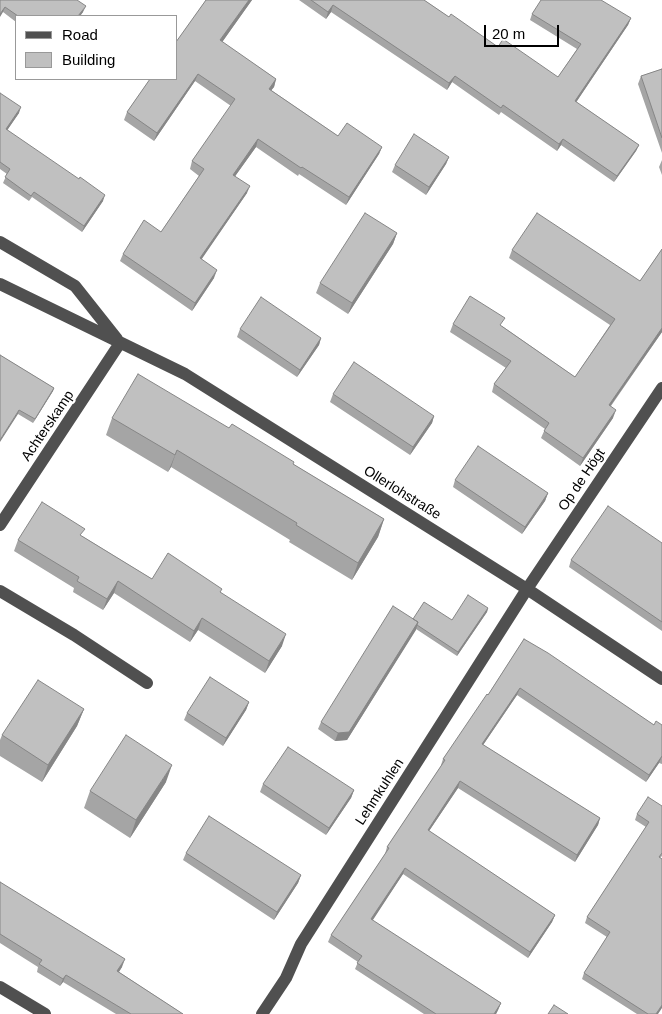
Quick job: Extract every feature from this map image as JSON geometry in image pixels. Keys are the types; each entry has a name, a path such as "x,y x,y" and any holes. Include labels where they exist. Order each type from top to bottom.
{"street":[{"name":"Ollerlohstraße","path":"0,242 75,286 120,343"},
{"name":"Ollerlohstraße","path":"0,284 185,374 528,589 662,679"},
{"name":"Achterskamp","path":"0,525 120,343"},
{"name":"Op de Högt","path":"528,589 662,388"},
{"name":"Lehmkuhlen","path":"262,1014 286,978 300,944 528,589"},
{"path":"0,591 74,635 147,683"},
{"path":"0,987 44,1014"}],"building":[{"path":"0,0 77,0 86,6 79,15 17,15 5,7 0,14"},
{"path":"206,0 249,0 220,40 276,79 269,89 338,136 347,123 382,147 349,197 258,139 233,175 250,186 200,258 217,270 195,303 123,254 144,220 161,232 204,169 192,161 235,99 198,74 157,133 127,112 149,80 178,80 178,39"},
{"path":"311,0 424,0 449,17 451,14 498,47 503,39 558,77 581,44 532,14 541,0 601,0 631,18 575,101 639,145 617,176 563,139 559,144 503,105 501,108 455,76 449,83 333,5 328,12"},
{"path":"662,69 662,138 641,76"},
{"path":"0,93 21,107 6,129 105,195 84,226 34,192 31,196 5,177 10,169 0,162"},
{"path":"414,134 449,157 429,187 395,165"},
{"path":"365,213 397,233 352,303 320,283"},
{"path":"537,213 640,281 662,249 662,328 609,405 616,410 583,458 544,431 549,423 494,384 511,361 453,324 470,296 505,318 500,325 575,377 615,319 512,250"},
{"path":"261,297 321,338 300,370 240,329"},
{"path":"0,355 54,388 35,419 19,410 0,440"},
{"path":"354,362 434,416 413,447 333,394"},
{"path":"138,374 229,428 232,424 294,462 293,464 384,519 358,563 296,525 297,523 177,450 175,455 112,418"},
{"path":"478,446 548,493 525,527 455,480"},
{"path":"42,502 85,529 80,535 152,579 168,553 222,589 220,592 286,634 269,661 202,618 194,631 118,581 107,599 77,581 79,577 18,540"},
{"path":"608,506 662,543 662,622 571,560"},
{"path":"468,595 488,608 458,652 417,625 418,622 413,619 424,602 452,620"},
{"path":"393,606 418,622 349,732 338,733 321,722"},
{"path":"524,639 548,653 654,725 656,721 662,725 662,756 649,775 520,688 482,744 600,818 577,855 460,781 428,830 555,915 530,952 405,868 371,919 501,1003 494,1014 436,1014 357,963 362,956 331,935 445,760 443,759"},
{"path":"210,677 249,702 226,738 187,713"},
{"path":"38,680 84,709 48,765 2,735"},
{"path":"126,735 172,765 136,820 90,791"},
{"path":"288,747 354,790 329,828 263,784"},
{"path":"648,797 662,806 662,853 659,857 662,859 662,1005 656,1014 648,1014 584,973 610,932 587,917 649,822 637,814"},
{"path":"209,816 301,875 277,912 186,853"},
{"path":"0,882 125,959 117,971 183,1014 131,1014 66,975 63,979 39,964 42,960 0,934"},
{"path":"554,1005 568,1014 548,1014"}]}
